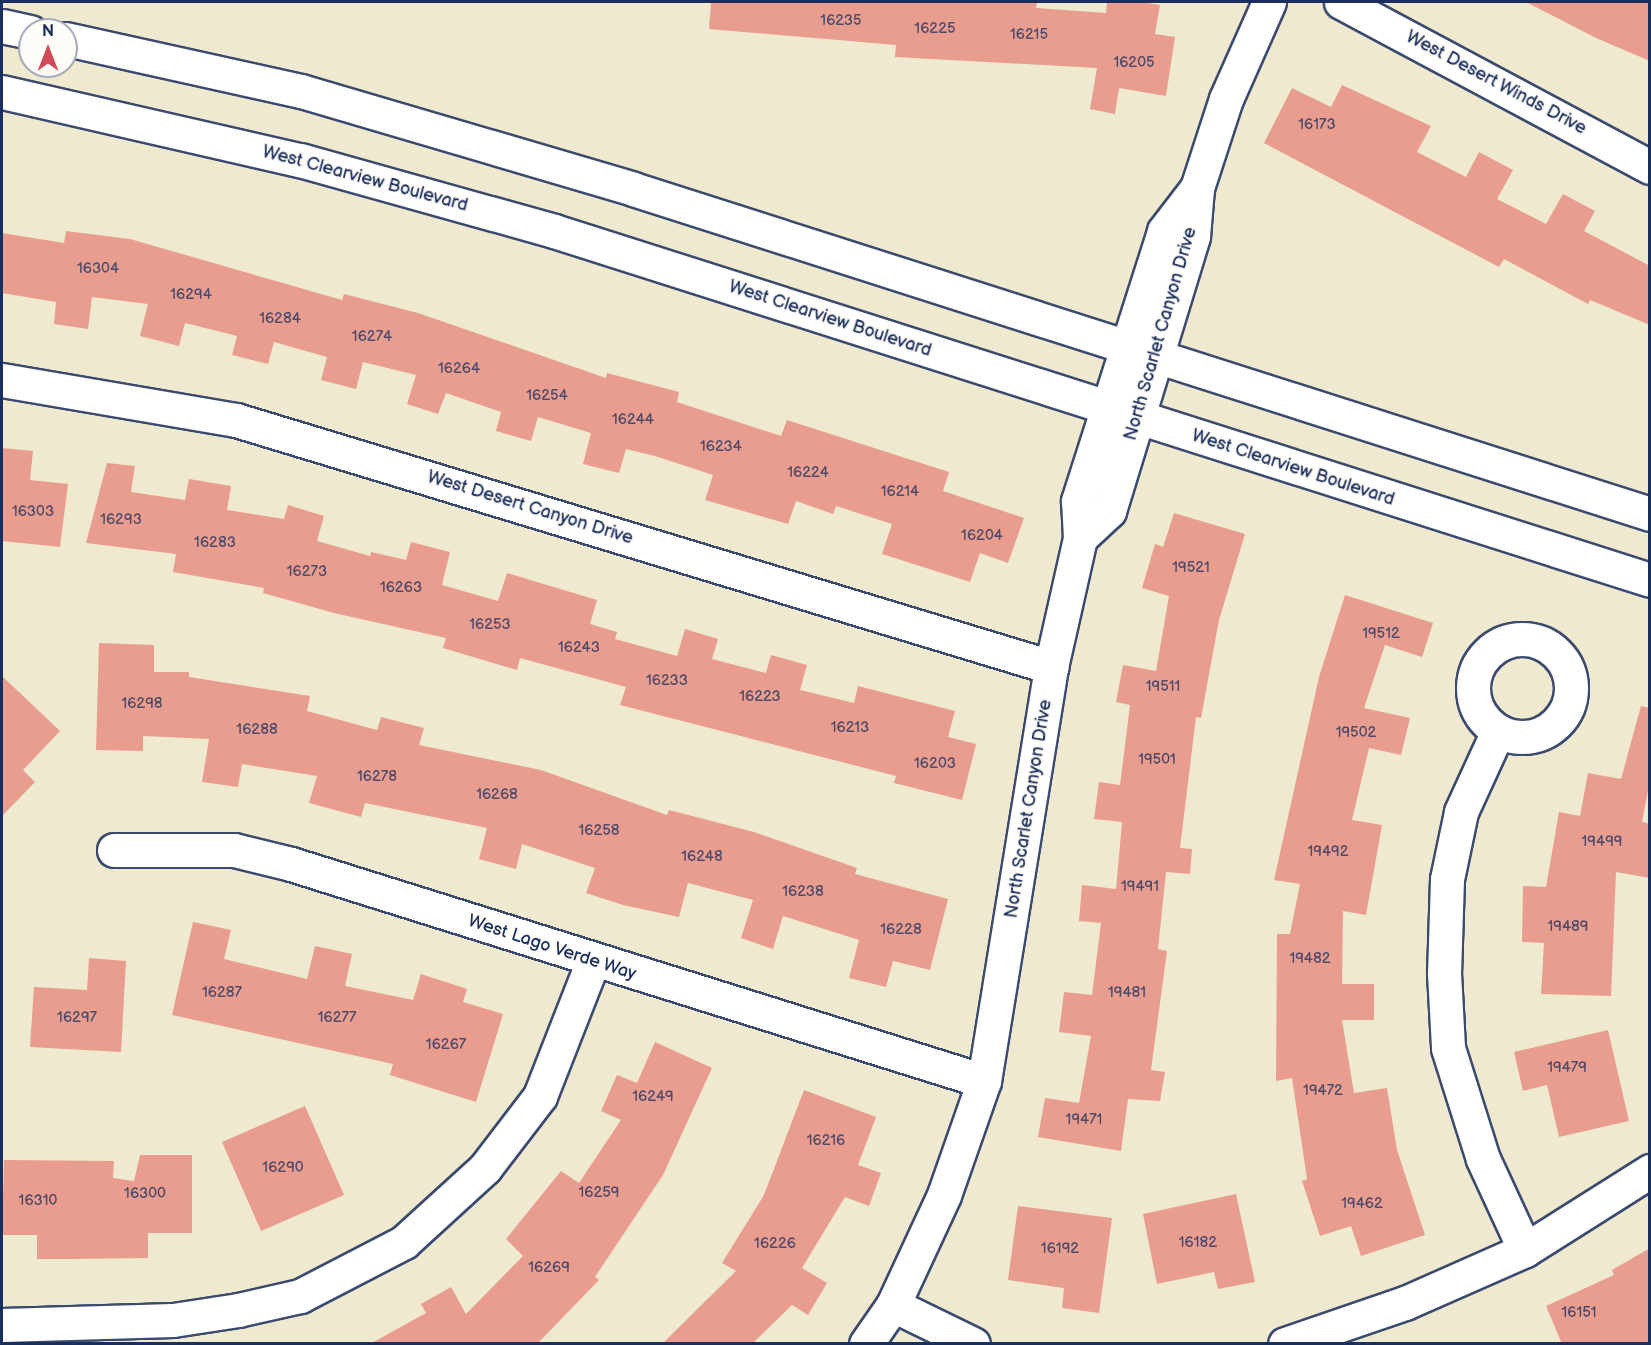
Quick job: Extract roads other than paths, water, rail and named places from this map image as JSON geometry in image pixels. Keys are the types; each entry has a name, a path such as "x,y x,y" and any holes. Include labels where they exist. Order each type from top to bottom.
{"street":[{"name":"North Scarlet Canyon Drive","path":"866,1344 893,1305 944,1195 984,1081 1051,667 1080,538 1078,501 1104,408 1139,353 1193,236 1197,188 1226,99 1269,2"},
{"name":"West Desert Winds Drive","path":"1341,2 1650,166"},
{"path":"2,26 18,29"},
{"path":"78,42 301,91 633,189 1139,353 1650,514"},
{"name":"West Clearview Boulevard","path":"2,92 384,182 623,252 1104,408 1650,580"},
{"name":"North Scarlet Canyon Drive","path":"1080,538 1109,511 1136,418 1139,353"},
{"name":"West Desert Canyon Drive","path":"2,380 236,420 1051,667"},
{"path":"1498,731 1461,812 1447,879 1444,973 1448,1048 1483,1159 1525,1250"},
{"name":"West Lago Verde Way","path":"114,850 234,850 984,1081"},
{"path":"2,1325 173,1320 238,1310 300,1296 404,1242 485,1168 540,1096 593,961"},
{"path":"1285,1344 1405,1303 1525,1250 1650,1171"},
{"path":"893,1305 974,1344"}]}
